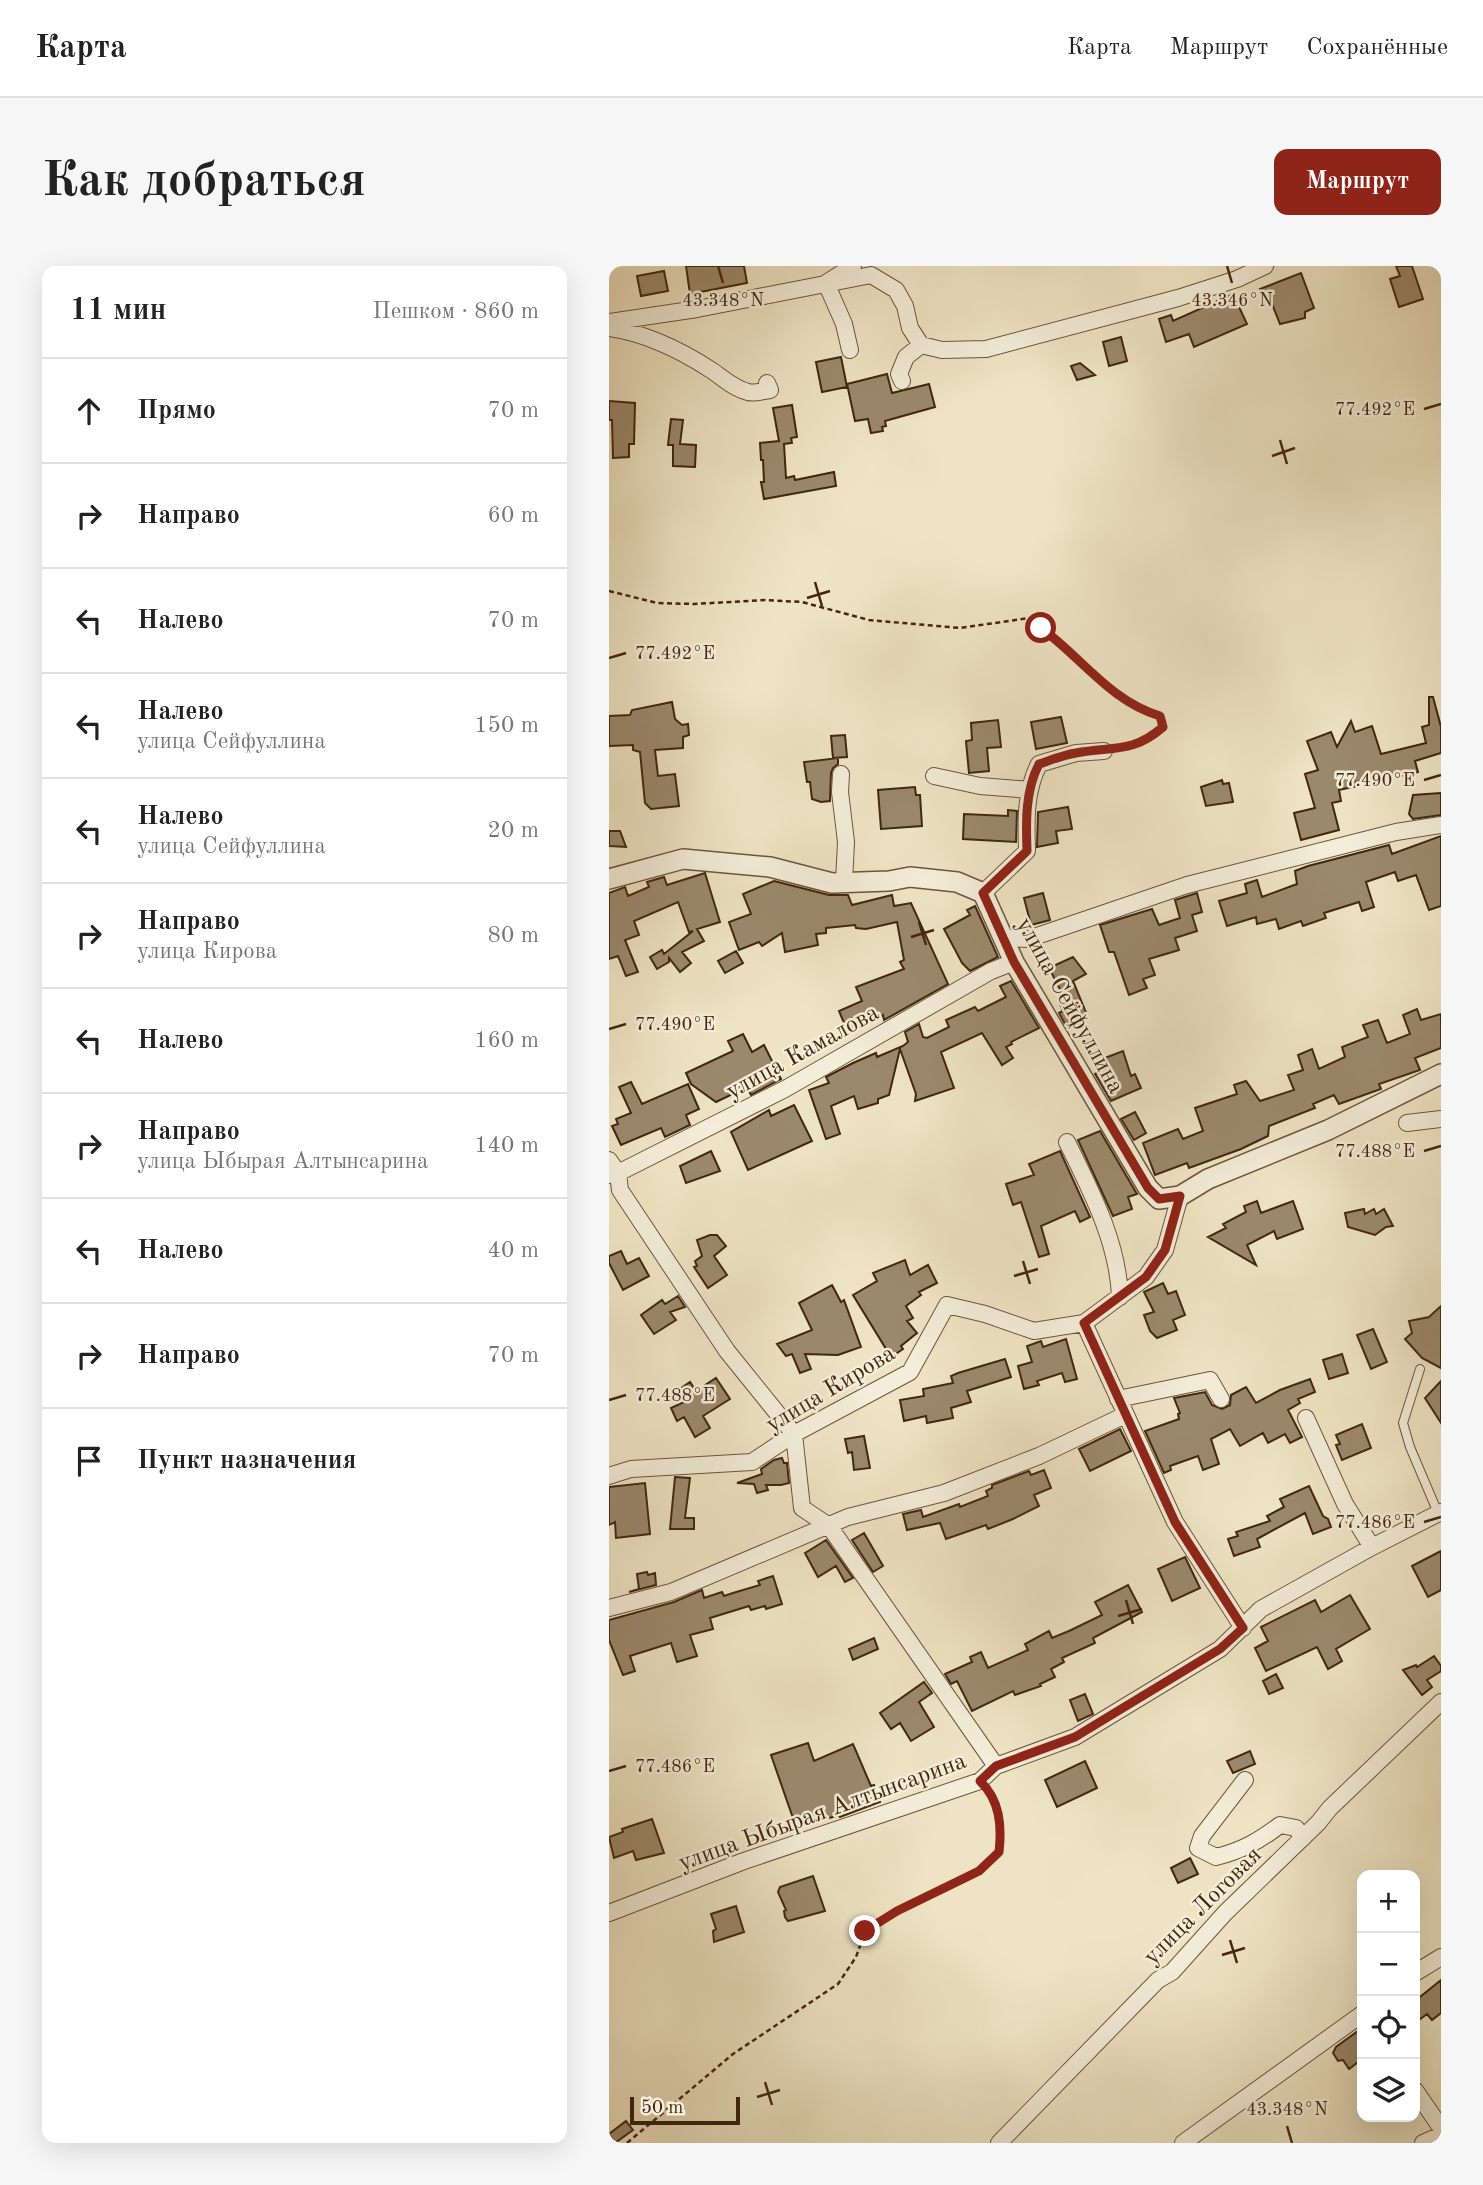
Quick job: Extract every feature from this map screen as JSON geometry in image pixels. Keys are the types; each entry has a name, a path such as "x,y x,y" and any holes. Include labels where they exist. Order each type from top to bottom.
{"street":[{"path":"826,283 853,266"},
{"path":"609,322 697,309 871,275 896,290 905,306 910,328 921,345 942,350 986,349 1178,298 1237,279 1265,266"},
{"path":"826,283 844,324 850,350"},
{"path":"609,328 649,338 682,353 712,370 734,388 752,393 770,390 767,383"},
{"path":"902,381 899,374 906,357 921,345"},
{"path":"609,879 683,859 770,867 832,883 889,881 910,877 957,882 983,893 1027,851 1026,809 1039,764 1076,753 1104,751"},
{"path":"841,774 840,792 846,842 844,882"},
{"path":"934,776 980,786 1030,790"},
{"path":"1004,938 1028,939 1187,885 1396,832 1441,825"},
{"name":"улица Сейфуллина","path":"983,893 1014,962 1148,1188 1159,1199 1180,1196"},
{"name":"улица Камалова","path":"612,1169 785,1090 991,971 1014,962"},
{"path":"1180,1196 1208,1179 1328,1130 1441,1074"},
{"path":"1406,1124 1441,1119"},
{"path":"1067,1142 1100,1214 1113,1252 1120,1297"},
{"path":"612,1169 620,1190 727,1351 794,1434 801,1508 829,1527 996,1766"},
{"name":"улица Кирова","path":"609,1476 631,1469 752,1462 794,1434 910,1372 947,1305 985,1314 1034,1331 1084,1323 1146,1277 1165,1250 1180,1196"},
{"path":"1084,1323 1175,1522 1243,1628"},
{"path":"609,1608 671,1592 848,1517 944,1493 1039,1456 1121,1407 1210,1380 1221,1399"},
{"path":"1306,1418 1345,1504 1373,1547"},
{"name":"улица Ыбырая Алтынсарина","path":"609,1913 744,1861 980,1781 996,1766 1075,1737 1220,1649 1261,1609 1440,1513"},
{"name":"улица Логовая","path":"999,2143 1158,1980 1172,1972 1225,1913 1303,1838 1330,1808 1441,1702"},
{"path":"1245,1780 1202,1836 1198,1848 1216,1857 1238,1852 1261,1840 1280,1825 1296,1828 1303,1838"},
{"path":"1420,1969 1441,1957"},
{"path":"1183,2143 1357,2018"},
{"path":"1420,2097 1441,2128"},
{"path":"1423,2143 1441,2135"}],"lane":[{"path":"1420,1369 1403,1423 1410,1447 1440,1513"}],"path":[{"path":"609,591 657,603 765,600 802,602 869,620 960,628 1029,618 1059,641 1104,686 1149,713 1160,716 1163,727 1149,739 1121,749 1104,751"},
{"path":"627,2143 733,2054 838,1984 856,1957 865,1931 897,1911 979,1871 999,1852 1002,1827 991,1791 980,1781"}],"building":[{"path":"686,266 744,266 747,283 690,294"},
{"path":"1396,266 1412,266 1423,299 1399,307 1390,279 1400,276"},
{"path":"664,271 668,291 641,296 637,276"},
{"path":"1301,273 1314,308 1305,312 1305,318 1280,324 1270,299 1265,301 1260,289"},
{"path":"1233,294 1247,324 1194,347 1189,334 1166,342 1159,319 1171,315 1173,321"},
{"path":"1121,337 1127,361 1109,366 1103,342"},
{"path":"841,357 847,387 822,392 816,362"},
{"path":"1080,363 1095,375 1077,380 1071,366"},
{"path":"887,374 892,393 929,384 935,407 885,421 883,431 871,433 868,419 855,421 847,384"},
{"path":"609,401 635,403 634,444 629,444 629,457 613,458"},
{"path":"792,405 797,437 791,438 792,443 784,444 786,478 794,476 795,480 834,472 836,486 764,499 760,443 779,441 773,408"},
{"path":"671,419 683,420 680,444 696,445 695,467 673,466 673,445 668,445"},
{"path":"1429,697 1433,697 1441,727 1441,753 1415,761 1418,772 1388,779 1387,774 1356,782 1357,786 1339,790 1341,801 1332,803 1339,830 1301,840 1294,813 1315,808 1305,774 1318,770 1307,741 1331,732 1337,747 1351,721 1355,732 1372,726 1381,754 1426,743 1422,727 1429,725"},
{"path":"672,702 675,719 682,725 688,724 689,735 683,737 683,748 655,750 658,776 675,774 679,806 651,809 645,803 640,752 633,750 633,745 609,746 609,716 630,715 632,710"},
{"path":"1061,717 1067,743 1036,749 1031,722"},
{"path":"998,720 1001,747 987,748 989,771 969,773 966,741 972,740 971,723"},
{"path":"845,735 847,757 833,758 831,736"},
{"path":"838,758 838,764 831,773 830,801 812,799 804,762"},
{"path":"1222,780 1223,784 1229,783 1233,802 1206,806 1201,787"},
{"path":"915,787 916,795 920,795 922,826 881,829 878,790"},
{"path":"1441,793 1441,815 1413,819 1409,814 1413,795"},
{"path":"1068,807 1072,829 1056,831 1058,843 1037,847 1038,812"},
{"path":"1008,810 1017,811 1016,842 963,839 964,814 1008,816"},
{"path":"609,831 620,831 626,847 609,846"},
{"path":"1441,836 1441,906 1429,910 1416,875 1398,881 1395,872 1366,882 1374,907 1362,911 1359,902 1324,913 1326,918 1303,926 1301,921 1279,929 1276,919 1257,924 1256,917 1227,926 1219,901 1247,893 1245,884 1257,880 1262,897 1297,884 1295,871 1308,866 1389,845 1392,854"},
{"path":"705,873 720,922 697,929 704,941 682,952 691,963 680,972 669,958 669,962 657,969 650,957 662,950 664,954 693,931 689,932 678,902 634,921 639,935 625,940 638,972 626,976 618,956 609,959 609,893 625,887 628,896 649,887 647,882 664,877 667,885"},
{"path":"774,881 829,895 848,895 852,905 892,895 894,906 911,903 948,984 884,1020 883,1015 847,1030 839,1011 862,1001 856,987 904,969 900,962 904,960 897,922 866,929 856,928 855,925 826,928 826,933 816,934 818,945 785,952 782,933 762,946 759,942 739,950 729,922 751,914 743,894"},
{"path":"1043,893 1050,920 1031,925 1024,898"},
{"path":"1197,893 1202,912 1192,915 1197,931 1175,938 1179,950 1149,959 1155,975 1143,979 1147,988 1129,995 1114,952 1109,952 1100,925 1152,909 1159,925 1180,918 1175,900"},
{"path":"975,906 998,957 970,971 962,963 944,929 970,915 967,910"},
{"path":"736,951 743,963 725,973 718,961"},
{"path":"1073,957 1086,974 1073,981 1087,1015 1065,1024 1059,1013 1063,1011 1058,999 1064,997 1049,968"},
{"path":"1011,981 1039,1028 1006,1047 1013,1058 1002,1065 982,1033 941,1052 954,1088 915,1101 916,1094 900,1049 889,1095 878,1099 878,1103 858,1109 854,1096 831,1106 840,1134 826,1139 809,1090 829,1083 826,1077 853,1063 903,1046 908,1042 905,1032 919,1024 923,1037 927,1038 949,1027 946,1020 975,1007 978,1011 1006,997 1000,986"},
{"path":"1417,1009 1421,1020 1441,1014 1441,1048 1415,1058 1420,1070 1379,1084 1381,1089 1339,1104 1334,1095 1313,1104 1315,1108 1269,1126 1268,1136 1241,1149 1189,1168 1187,1163 1155,1175 1143,1143 1178,1129 1183,1139 1203,1131 1195,1108 1237,1094 1234,1085 1246,1081 1260,1101 1294,1090 1288,1075 1303,1070 1298,1055 1312,1049 1319,1069 1345,1057 1342,1047 1368,1037 1363,1025 1378,1020 1387,1043 1410,1034 1403,1015"},
{"path":"743,1034 752,1052 764,1045 781,1079 751,1095 747,1087 716,1102 691,1084 686,1073 733,1051 728,1041"},
{"path":"1123,1051 1131,1076 1135,1074 1141,1088 1111,1101 1095,1074 1099,1072 1097,1061"},
{"path":"631,1082 642,1104 688,1084 699,1109 686,1115 690,1125 665,1137 661,1128 621,1145 612,1126 618,1124 616,1119 631,1113 619,1087"},
{"path":"794,1105 812,1141 748,1170 731,1132 769,1110 771,1116"},
{"path":"1135,1112 1146,1133 1134,1140 1121,1119"},
{"path":"1100,1131 1137,1194 1128,1197 1132,1209 1113,1216 1078,1140"},
{"path":"711,1151 720,1171 686,1183 680,1166"},
{"path":"1060,1151 1090,1217 1080,1222 1075,1211 1041,1226 1049,1254 1039,1257 1021,1202 1013,1205 1006,1184 1034,1175 1029,1164"},
{"path":"1257,1201 1261,1213 1293,1201 1303,1229 1277,1239 1274,1231 1247,1245 1256,1265 1208,1237 1226,1228 1223,1224 1246,1212 1244,1206"},
{"path":"1364,1209 1365,1214 1374,1209 1376,1214 1384,1209 1393,1226 1386,1227 1375,1235 1348,1227 1345,1213"},
{"path":"717,1235 726,1246 714,1256 727,1275 708,1288 694,1267 697,1266 695,1261 702,1256 697,1240"},
{"path":"621,1251 627,1264 639,1258 649,1276 623,1290 609,1263 609,1256"},
{"path":"905,1260 910,1275 928,1265 937,1283 919,1292 921,1295 906,1306 913,1318 907,1321 917,1333 901,1346 903,1349 891,1357 853,1295 877,1281 873,1273"},
{"path":"1163,1283 1168,1294 1176,1291 1185,1315 1173,1320 1177,1330 1157,1338 1150,1331 1144,1315 1154,1312 1144,1292"},
{"path":"832,1285 841,1302 844,1300 861,1347 838,1355 805,1354 811,1369 800,1373 792,1354 786,1356 777,1344 812,1330 799,1303"},
{"path":"678,1296 685,1307 670,1312 676,1320 654,1334 641,1315 662,1300 665,1304"},
{"path":"1441,1306 1441,1368 1422,1358 1405,1339 1412,1333 1409,1321 1429,1317"},
{"path":"1373,1329 1387,1362 1371,1369 1357,1335"},
{"path":"1066,1339 1077,1379 1065,1382 1062,1373 1037,1381 1039,1385 1024,1389 1018,1366 1032,1362 1027,1346 1041,1341 1043,1347"},
{"path":"1342,1354 1348,1373 1329,1379 1323,1360"},
{"path":"1005,1359 1011,1377 967,1391 971,1402 951,1408 953,1418 927,1423 926,1416 904,1421 900,1400 924,1396 923,1389 953,1383 951,1376"},
{"path":"716,1378 730,1399 703,1416 710,1428 695,1437 684,1417 677,1421 671,1408 684,1402 677,1391 690,1382 696,1391"},
{"path":"1310,1379 1315,1392 1298,1399 1300,1403 1288,1410 1302,1437 1290,1443 1285,1434 1268,1443 1263,1433 1240,1446 1230,1429 1211,1439 1219,1464 1203,1470 1198,1456 1170,1466 1171,1470 1164,1473 1145,1431 1179,1419 1180,1413 1174,1398 1205,1392 1212,1405 1222,1409 1230,1405 1231,1395 1246,1387 1256,1403 1280,1390"},
{"path":"1441,1381 1441,1423 1425,1398"},
{"path":"1362,1424 1371,1448 1342,1460 1336,1445 1340,1444 1336,1435"},
{"path":"1120,1429 1131,1451 1090,1471 1079,1449"},
{"path":"864,1436 870,1468 854,1470 852,1452 848,1453 845,1439"},
{"path":"782,1458 784,1463 787,1463 789,1483 766,1485 768,1490 757,1493 754,1484 737,1483 762,1474 761,1469"},
{"path":"1044,1470 1051,1488 1034,1495 1039,1506 1013,1519 988,1529 986,1525 946,1539 940,1523 907,1530 903,1514 921,1510 923,1517 959,1504 960,1507 988,1496 986,1491 992,1488 992,1485 1029,1471 1031,1475"},
{"path":"675,1477 690,1478 685,1518 694,1518 694,1529 670,1529"},
{"path":"645,1483 650,1534 616,1538 615,1522 609,1525 609,1487"},
{"path":"1309,1486 1331,1527 1313,1534 1305,1513 1257,1539 1260,1547 1234,1556 1228,1539 1238,1536 1236,1532 1270,1521 1267,1516 1284,1507 1280,1499"},
{"path":"864,1533 883,1566 873,1572 852,1540"},
{"path":"826,1540 853,1578 845,1582 836,1566 818,1577 805,1553"},
{"path":"1441,1551 1441,1590 1428,1597 1412,1566"},
{"path":"1185,1557 1200,1588 1172,1601 1158,1569"},
{"path":"647,1572 648,1575 655,1573 656,1585 629,1592 639,1589 637,1574"},
{"path":"773,1576 782,1604 751,1610 749,1606 710,1618 713,1629 690,1635 697,1656 677,1662 671,1643 630,1656 635,1671 623,1675 609,1640 609,1620 674,1602 702,1590 704,1598 722,1592 724,1596 760,1585 758,1581"},
{"path":"1128,1585 1142,1612 1093,1638 1095,1643 1062,1658 1064,1662 1051,1669 1055,1677 1040,1684 1041,1686 1015,1695 1013,1691 972,1711 957,1681 951,1684 945,1674 972,1662 970,1657 981,1652 988,1668 1028,1650 1025,1644 1049,1631 1052,1638 1102,1615 1095,1602"},
{"path":"1350,1595 1370,1629 1336,1649 1342,1661 1328,1669 1317,1647 1266,1671 1255,1648 1268,1641 1261,1627 1315,1600 1321,1612"},
{"path":"874,1638 878,1649 853,1660 849,1649"},
{"path":"1434,1656 1441,1666 1441,1671 1427,1680 1432,1687 1422,1695 1403,1670 1416,1665 1417,1667"},
{"path":"1276,1674 1283,1688 1269,1694 1263,1681"},
{"path":"924,1682 932,1693 919,1702 934,1727 911,1741 900,1723 891,1729 880,1713"},
{"path":"1085,1694 1093,1714 1078,1721 1070,1700"},
{"path":"808,1743 814,1761 853,1744 880,1802 840,1817 839,1815 807,1825 805,1817 794,1821 771,1755"},
{"path":"1250,1751 1255,1764 1233,1773 1227,1761"},
{"path":"1085,1761 1097,1788 1057,1807 1045,1780"},
{"path":"652,1819 664,1853 636,1860 633,1851 614,1858 609,1837 623,1832 622,1829"},
{"path":"1190,1858 1198,1874 1178,1883 1171,1868"},
{"path":"813,1876 825,1911 788,1921 778,1892 780,1887"},
{"path":"736,1906 744,1932 714,1942 713,1931 716,1929 711,1914"},
{"path":"1441,1980 1441,2013 1432,2020 1427,2014 1420,2019 1420,1997"},
{"path":"1357,2032 1357,2063 1349,2069 1343,2060 1338,2061 1333,2053 1336,2047"},
{"path":"626,2121 633,2130 615,2143 609,2134"}],"route":[{"path":"865,1931 897,1911 979,1871 999,1852 1002,1827 991,1791 980,1781 996,1766 1075,1737 1220,1649 1243,1628 1175,1522 1084,1323 1146,1277 1165,1250 1180,1196 1159,1199 1148,1188 1014,962 983,893 1027,851 1026,809 1039,764 1076,753 1121,749 1149,739 1163,727 1160,716 1149,713 1104,686 1059,641 1041,628"}]}
